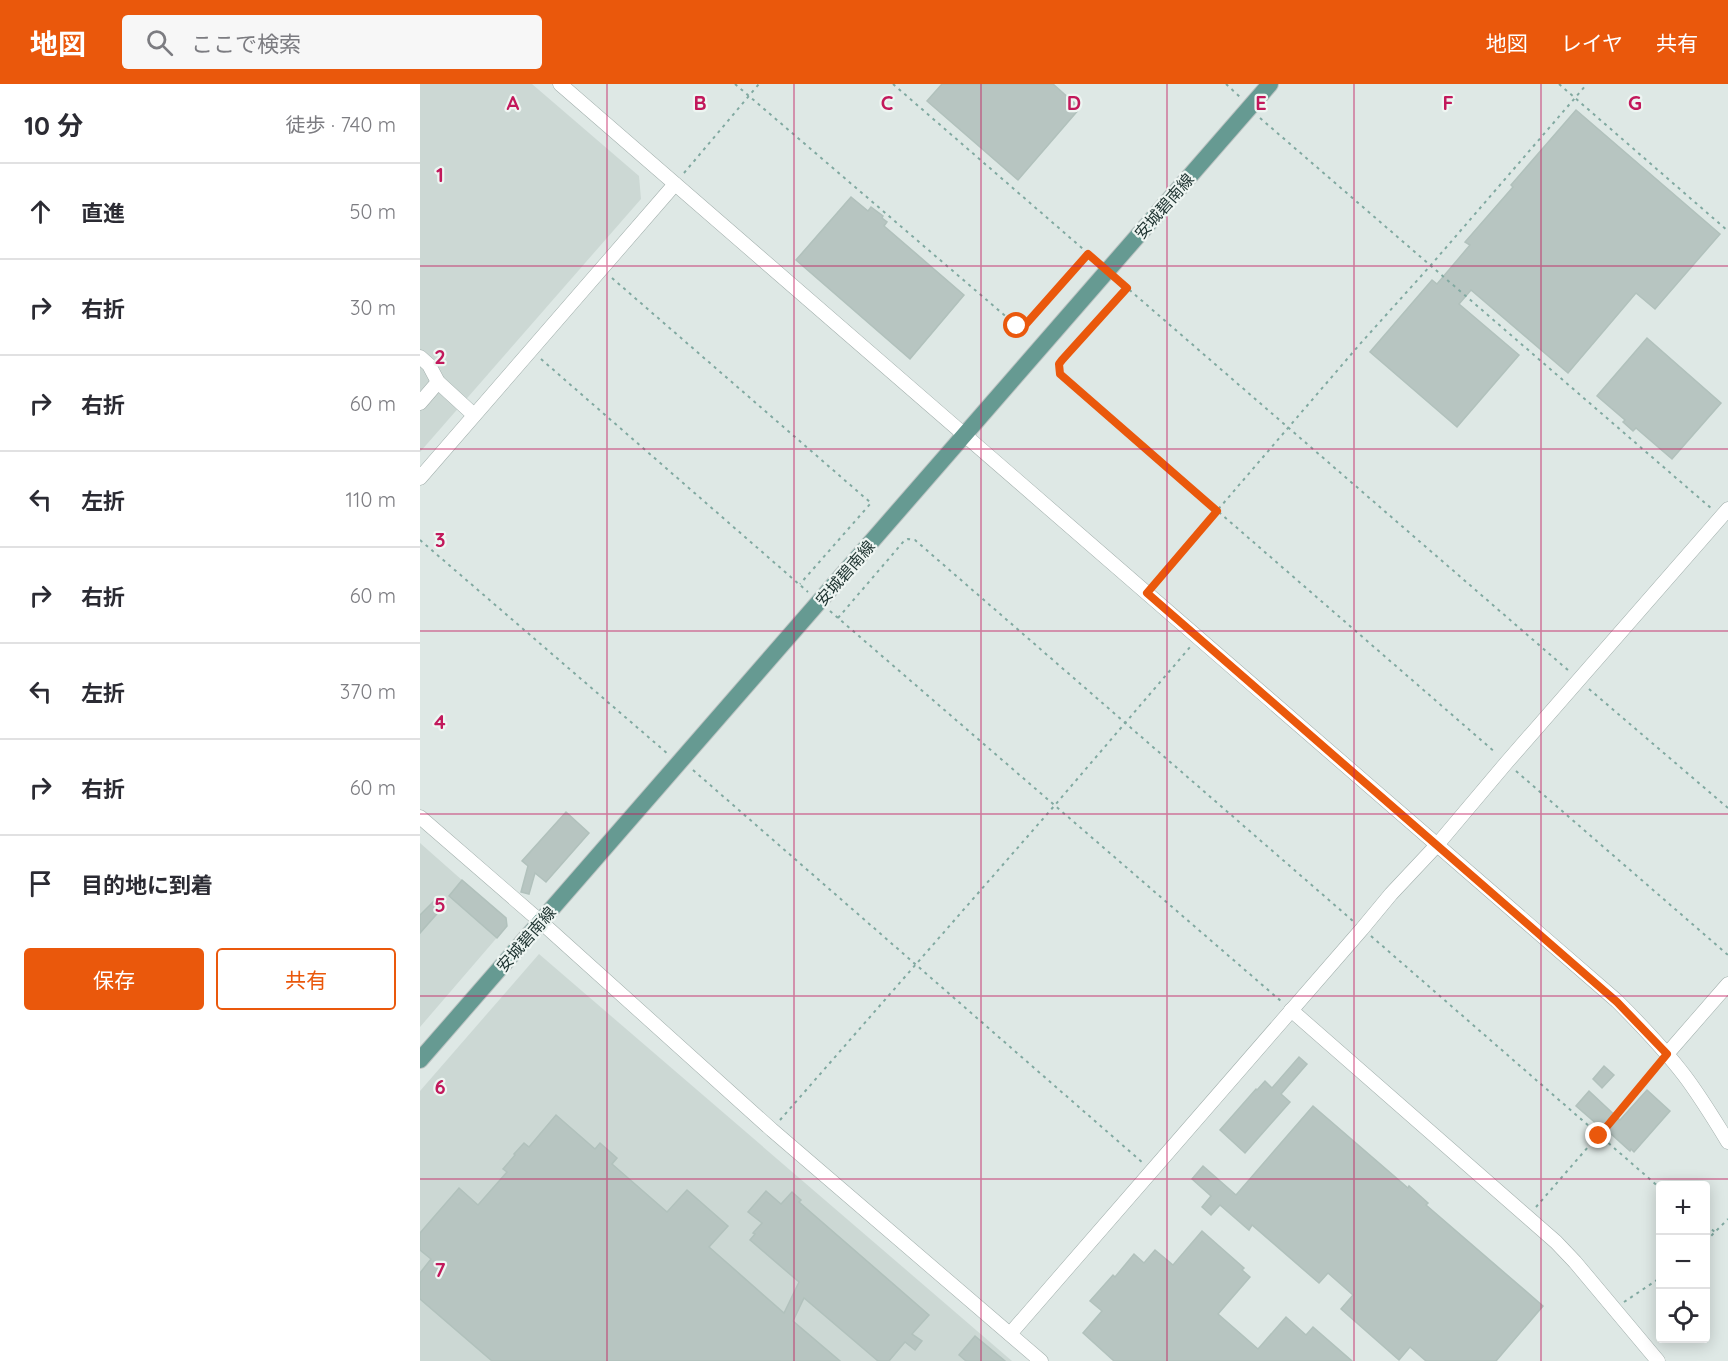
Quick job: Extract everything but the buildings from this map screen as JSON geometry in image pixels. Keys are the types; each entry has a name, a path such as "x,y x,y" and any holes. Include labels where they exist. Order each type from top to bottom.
{"main road":[{"name":"安城碧南線","path":"420,1060 1270,84"}],"street":[{"path":"560,84 1617,1002 1667,1054 1701,1098 1728,1142"},
{"path":"420,478 675,184"},
{"path":"420,357 429,365 438,382 474,415"},
{"path":"420,403 438,382"},
{"path":"1010,1334 1725,513"},
{"path":"420,818 541,922 772,1130 1041,1361"},
{"path":"1667,1054 1728,984"},
{"path":"1291,1010 1528,1216 1575,1262 1658,1361"}],"path":[{"path":"735,84 1017,326 1026,324 1088,254"},
{"path":"675,184 759,84"},
{"path":"893,84 1728,808"},
{"path":"1226,84 1262,120 1725,513"},
{"path":"1559,84 1728,231"},
{"path":"1147,593 1587,84"},
{"path":"602,268 871,503 800,584"},
{"path":"1127,288 1062,360 1059,364 1060,374 1728,955"},
{"path":"531,350 1291,1010"},
{"path":"838,618 904,542 908,539 915,540 1656,1185"},
{"path":"420,540 663,750 696,772 1152,1170"},
{"path":"772,1130 1198,637"},
{"path":"1528,1216 1667,1054"},
{"path":"1710,1237 1728,1219"},
{"path":"1710,1228 1715,1232"},
{"path":"1614,1308 1656,1281"}],"shaded area":[{"path":"420,84 532,84 639,176 641,199 420,452"},
{"path":"420,843 506,919 506,927 420,1027"},
{"path":"539,954 1012,1361 420,1361 420,1091"}],"route":[{"path":"1017,326 1026,324 1088,254 1127,288 1062,360 1059,364 1060,374 1217,511 1147,593 1617,1002 1667,1054 1599,1136"}]}
